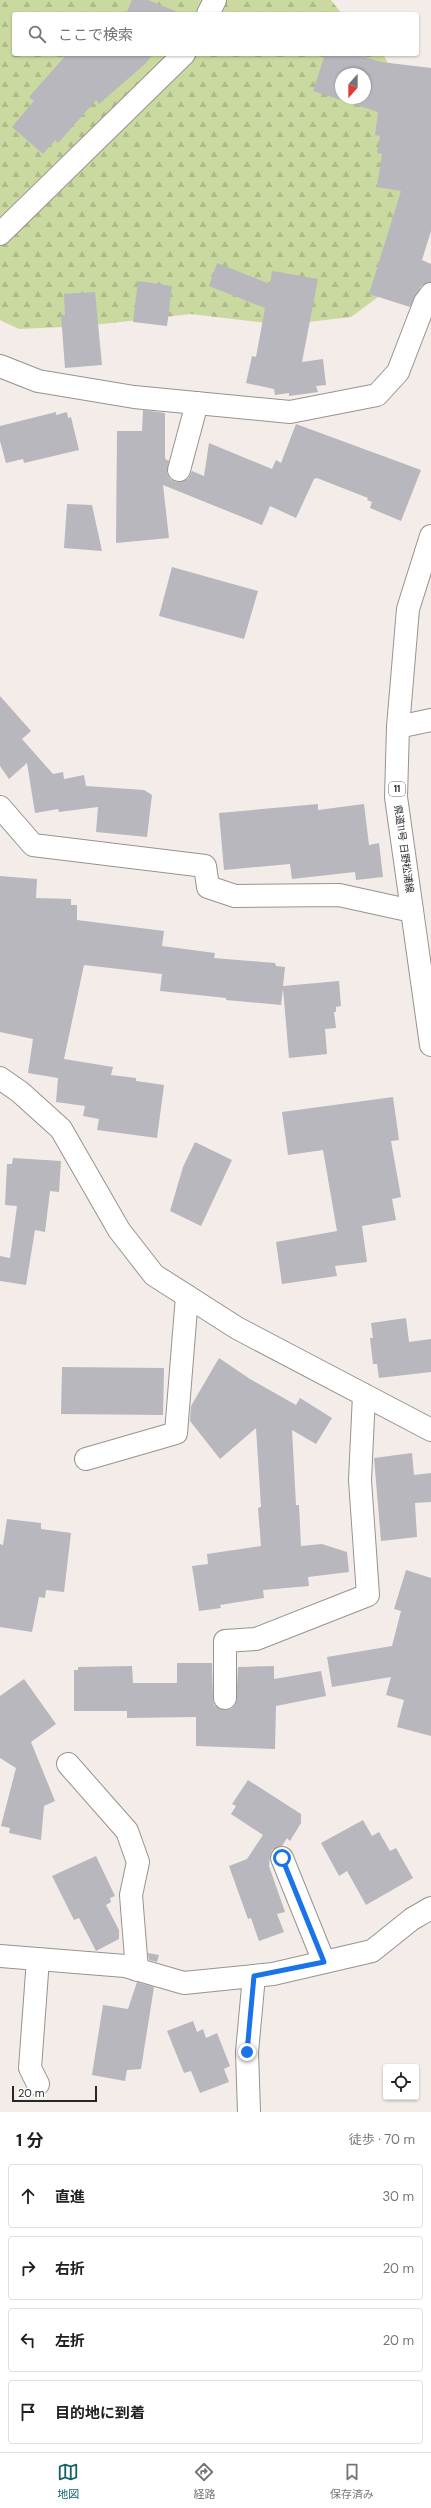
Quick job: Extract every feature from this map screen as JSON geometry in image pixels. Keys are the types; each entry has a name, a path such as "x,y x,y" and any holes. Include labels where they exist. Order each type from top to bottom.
{"street":[{"path":"209,12 215,0"},
{"path":"0,234 182,56"},
{"path":"0,366 38,381 134,397 290,412 377,395 398,372 426,302 431,294"},
{"path":"179,470 197,403"},
{"name":"県道11号 日野松浦線","path":"431,536 408,609 398,727 396,797 431,1044"},
{"path":"398,727 431,720"},
{"path":"0,807 33,845 205,866 208,887 235,896 339,896 412,911"},
{"path":"0,1078 20,1092 61,1129 119,1230 154,1275 237,1328 431,1430"},
{"path":"86,1459 176,1433 187,1296"},
{"path":"225,1698 225,1641 256,1639 368,1596 360,1480 364,1395"},
{"path":"68,1764 127,1831 138,1862 132,1895 137,1970"},
{"path":"282,1858 324,1962"},
{"path":"0,1956 125,1966 184,1983 254,1976 372,1951 412,1919 431,1908"},
{"path":"38,1959 30,2068 38,2084"},
{"path":"249,2112 247,2052 254,1976"}],"green space":[{"path":"0,0 331,0 340,12 12,12 12,56 384,56 414,110 409,274 351,317 282,325 191,314 85,326 19,329 0,320"}],"building":[{"path":"132,0 148,0 178,12 127,12"},
{"path":"65,56 151,56 145,64 99,104 96,100 58,143 55,140 43,154 12,127 34,101 29,97"},
{"path":"324,56 362,56 381,62 431,68 431,231 422,260 431,264 431,282 421,286 410,307 369,294 401,191 377,187 382,154 377,153 380,136 375,135 378,112 353,104 371,104 371,68 335,68 335,98 313,91"},
{"path":"217,263 270,284 272,271 318,279 302,362 323,359 326,385 316,386 318,392 289,396 289,393 275,395 274,389 246,383 252,356 256,357 265,308 209,286"},
{"path":"138,281 172,286 167,326 133,322"},
{"path":"95,292 102,365 65,368 61,315 65,315 64,294"},
{"path":"143,410 165,413 165,459 169,461 167,473 170,479 176,482 188,479 192,471 204,476 209,443 272,469 276,460 281,463 296,424 421,470 401,521 370,508 372,502 367,500 368,498 317,478 314,479 296,518 270,506 262,525 163,485 169,538 116,543 117,431 142,431"},
{"path":"56,412 56,415 67,412 68,418 71,417 79,450 24,463 23,459 6,463 0,441 0,426"},
{"path":"67,504 92,505 102,551 64,548"},
{"path":"172,567 258,591 244,639 159,616"},
{"path":"0,696 31,731 22,739 53,774 63,772 64,779 84,775 86,786 144,790 152,795 147,837 96,832 98,807 59,812 58,809 35,813 27,763 9,779 0,766"},
{"path":"318,804 318,810 364,804 369,845 379,843 383,877 356,880 355,872 292,879 290,864 224,870 219,813"},
{"path":"0,876 37,879 36,898 71,899 71,905 77,905 77,920 164,931 162,946 215,953 214,958 275,963 276,966 285,967 283,986 339,981 341,1006 336,1007 336,1012 334,1012 336,1028 325,1029 327,1054 289,1058 283,989 281,1005 226,1000 226,998 160,991 162,974 84,965 64,1059 113,1067 111,1075 136,1078 136,1081 164,1085 157,1138 97,1130 99,1119 83,1116 85,1106 56,1102 58,1078 28,1073 33,1039 0,1032"},
{"path":"393,1097 399,1140 391,1141 401,1197 392,1199 396,1220 362,1226 367,1262 335,1266 337,1276 282,1284 276,1242 337,1231 323,1150 288,1155 282,1112"},
{"path":"195,1142 232,1160 201,1226 170,1211 183,1167"},
{"path":"13,1158 61,1161 59,1192 50,1191 45,1232 35,1230 26,1285 0,1281 0,1256 10,1258 17,1206 5,1205 7,1164 12,1164"},
{"path":"406,1318 409,1342 431,1339 431,1372 379,1378 377,1364 373,1364 370,1338 373,1338 371,1323"},
{"path":"219,1358 250,1379 296,1405 300,1398 332,1418 316,1444 292,1430 296,1505 299,1505 301,1546 322,1544 347,1552 349,1572 308,1577 309,1586 263,1590 264,1598 220,1605 221,1608 199,1611 192,1566 208,1564 207,1554 261,1546 258,1508 261,1507 256,1428 220,1459 190,1421 191,1406"},
{"path":"62,1367 164,1368 163,1415 61,1414"},
{"path":"412,1453 414,1475 431,1473 431,1502 415,1503 417,1537 381,1541 374,1458"},
{"path":"7,1519 41,1523 41,1529 71,1533 64,1592 46,1590 45,1598 39,1597 32,1632 0,1627 0,1544 3,1545"},
{"path":"406,1570 431,1578 431,1736 397,1727 404,1700 386,1695 391,1677 332,1687 327,1657 392,1646 401,1611 394,1609"},
{"path":"177,1663 212,1663 214,1705 225,1710 231,1709 236,1704 238,1667 274,1666 274,1679 321,1671 326,1696 276,1706 275,1749 196,1746 196,1717 127,1718 127,1711 74,1711 74,1670 78,1670 78,1667 132,1666 133,1683 177,1683"},
{"path":"24,1679 56,1724 31,1742 55,1801 44,1806 41,1840 9,1833 10,1828 1,1826 16,1768 0,1758 0,1696"},
{"path":"248,1780 301,1814 301,1823 290,1841 287,1838 282,1846 272,1850 270,1856 269,1866 285,1912 277,1914 284,1932 259,1941 251,1918 248,1919 229,1866 247,1859 263,1835 231,1814 236,1806 232,1804"},
{"path":"363,1820 372,1836 379,1832 390,1851 396,1848 413,1878 366,1905 347,1871 339,1876 321,1843"},
{"path":"96,1856 115,1896 110,1898 111,1902 106,1905 119,1930 119,1939 96,1951 79,1918 74,1920 52,1876"},
{"path":"148,1953 159,1955 157,1962 149,1960"},
{"path":"137,1982 154,1987 141,2069 127,2070 125,2081 92,2075 103,2005 128,2009"},
{"path":"193,2021 197,2032 203,2029 206,2038 217,2033 230,2066 224,2069 229,2082 200,2093 191,2071 184,2073 167,2031"}],"route":[{"path":"247,2052 254,1976 273,1974 324,1962 282,1858"}]}
